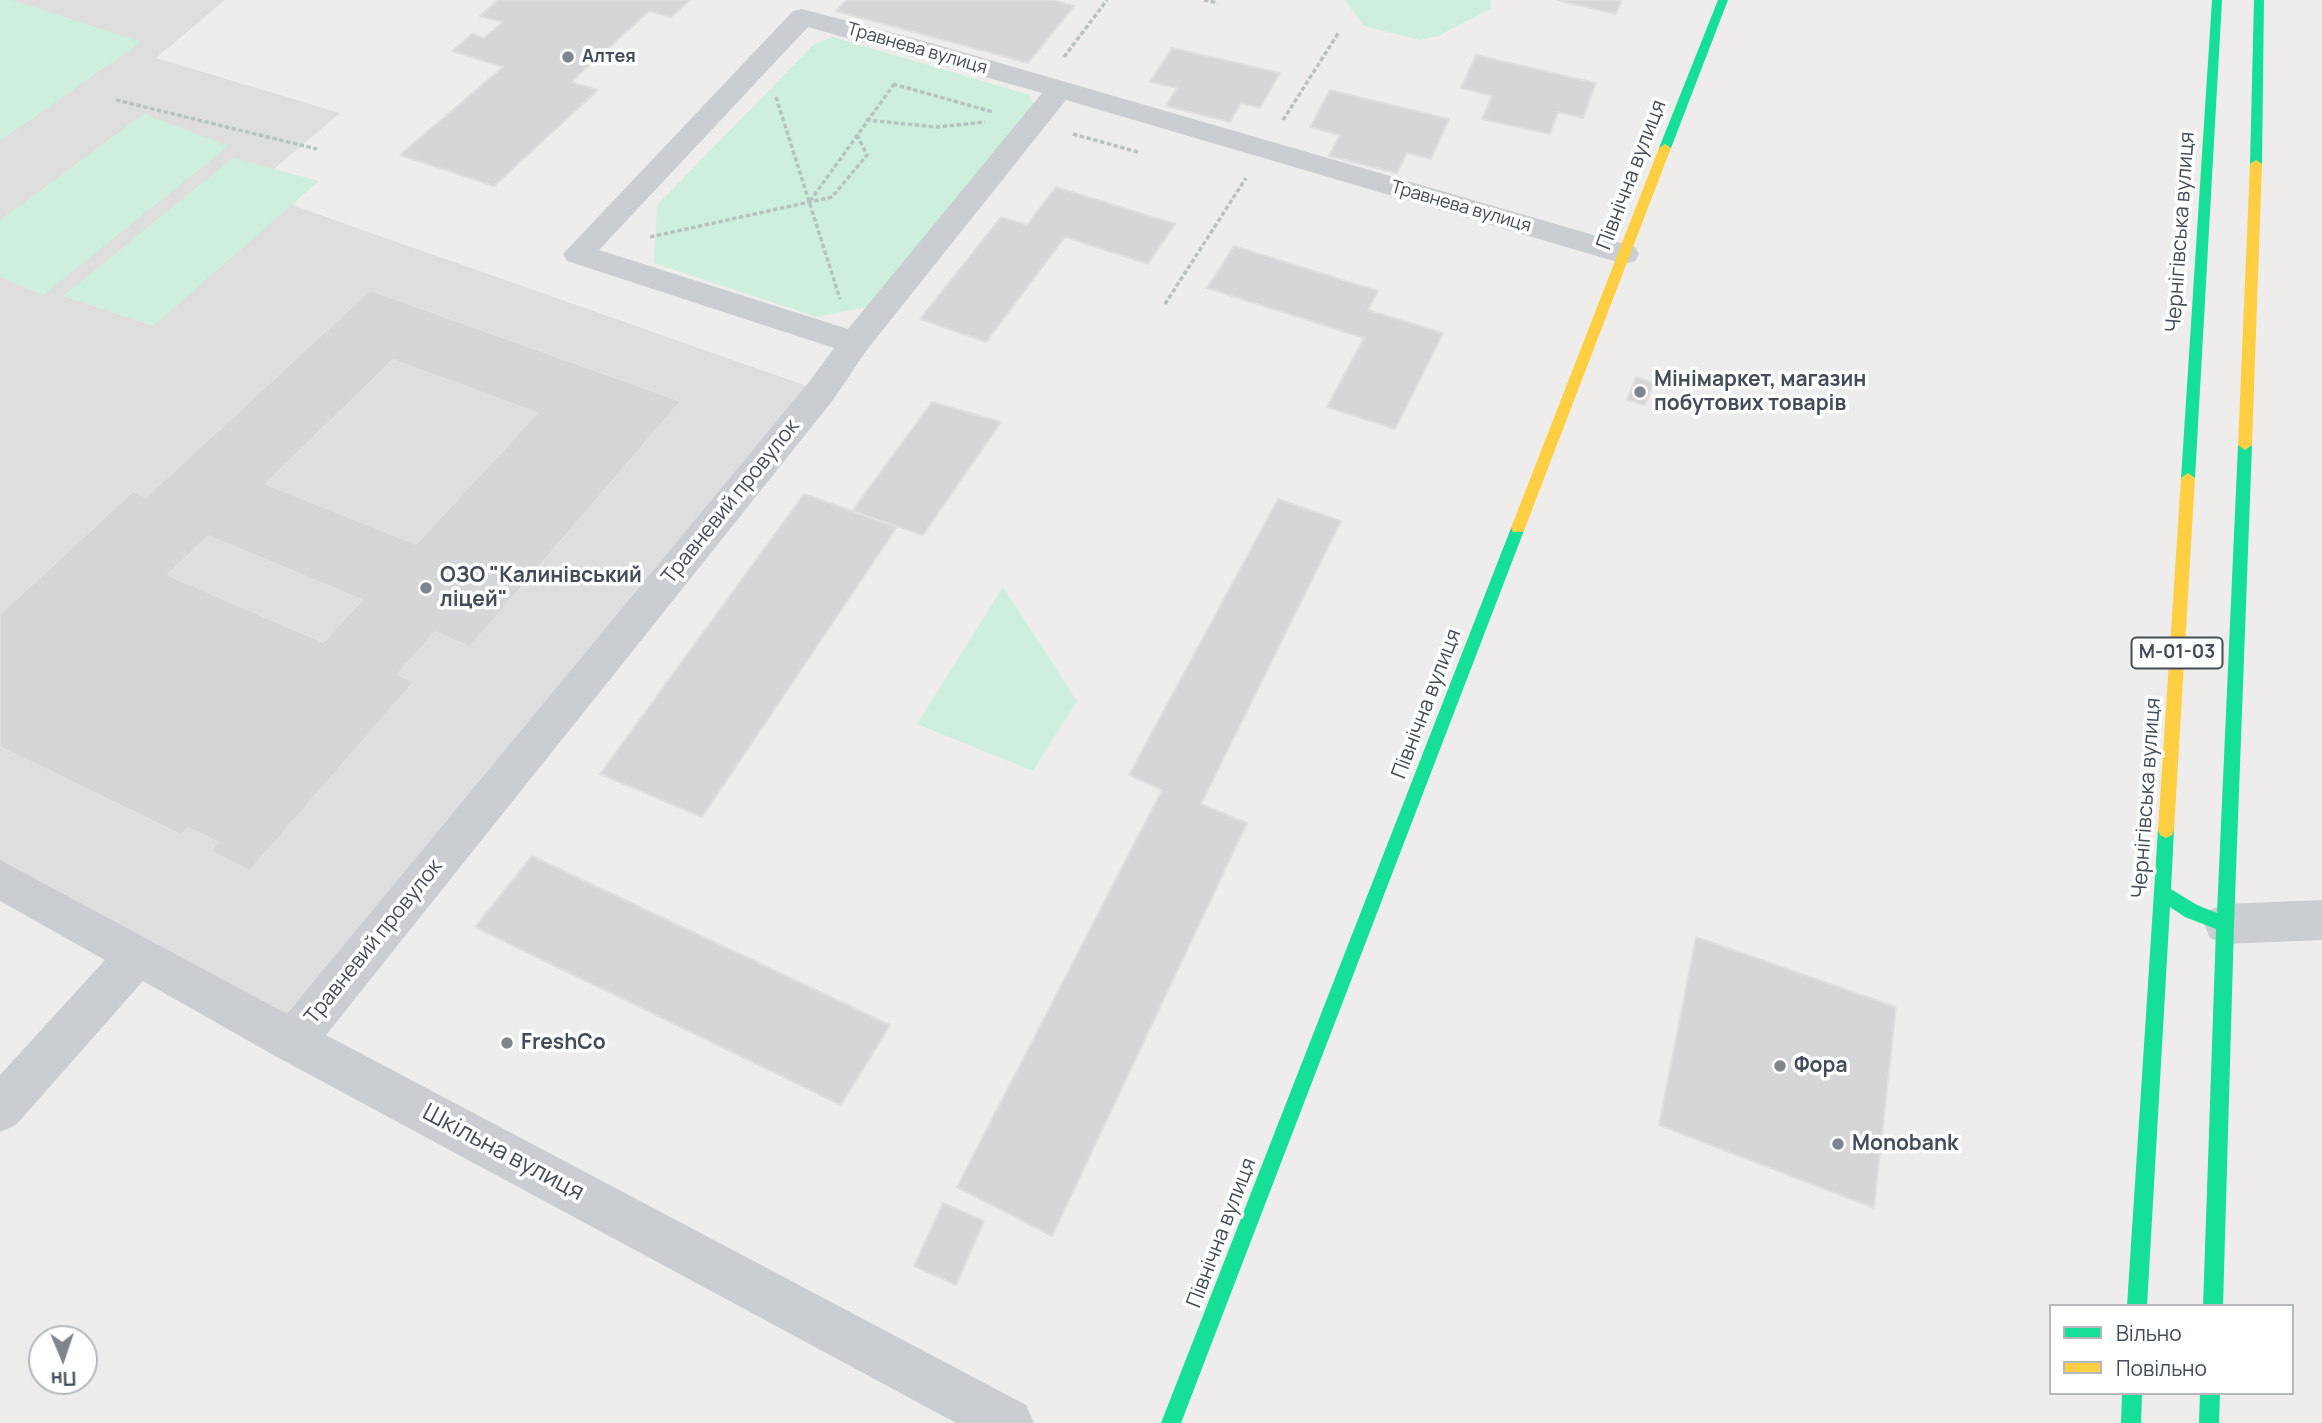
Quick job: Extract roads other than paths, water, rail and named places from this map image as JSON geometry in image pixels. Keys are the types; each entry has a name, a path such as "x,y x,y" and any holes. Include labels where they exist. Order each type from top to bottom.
{"main road":[{"name":"Північна вулиця","path":"1171,1423 1723,0"},
{"name":"Чернігівська вулиця","path":"2137,1304 2217,0"},
{"name":"М-01-03","path":"2213,1304 2225,924 2256,174 2259,0"},
{"path":"2162,893 2191,911 2225,924"},
{"path":"2131,1423 2132,1395"},
{"path":"2209,1423 2210,1395"}],"street":[{"name":"Травнева вулиця","path":"855,343 578,254 802,17 1624,254"},
{"name":"Травневий провулок","path":"293,1041 1006,159 1051,88"},
{"name":"Шкільна вулиця","path":"0,879 293,1041 1008,1423"},
{"path":"2225,924 2322,920"},
{"path":"0,1109 138,955"}],"place":[{"name":"Алтея","path":"568,57"},
{"name":"Мінімаркет, магазин побутових товарів","path":"1640,392"},
{"name":"ОЗО \"Калинівський ліцей\"","path":"426,588"},
{"name":"FreshCo","path":"507,1043"},
{"name":"Фора","path":"1780,1066"},
{"name":"Monobank","path":"1838,1144"}]}
